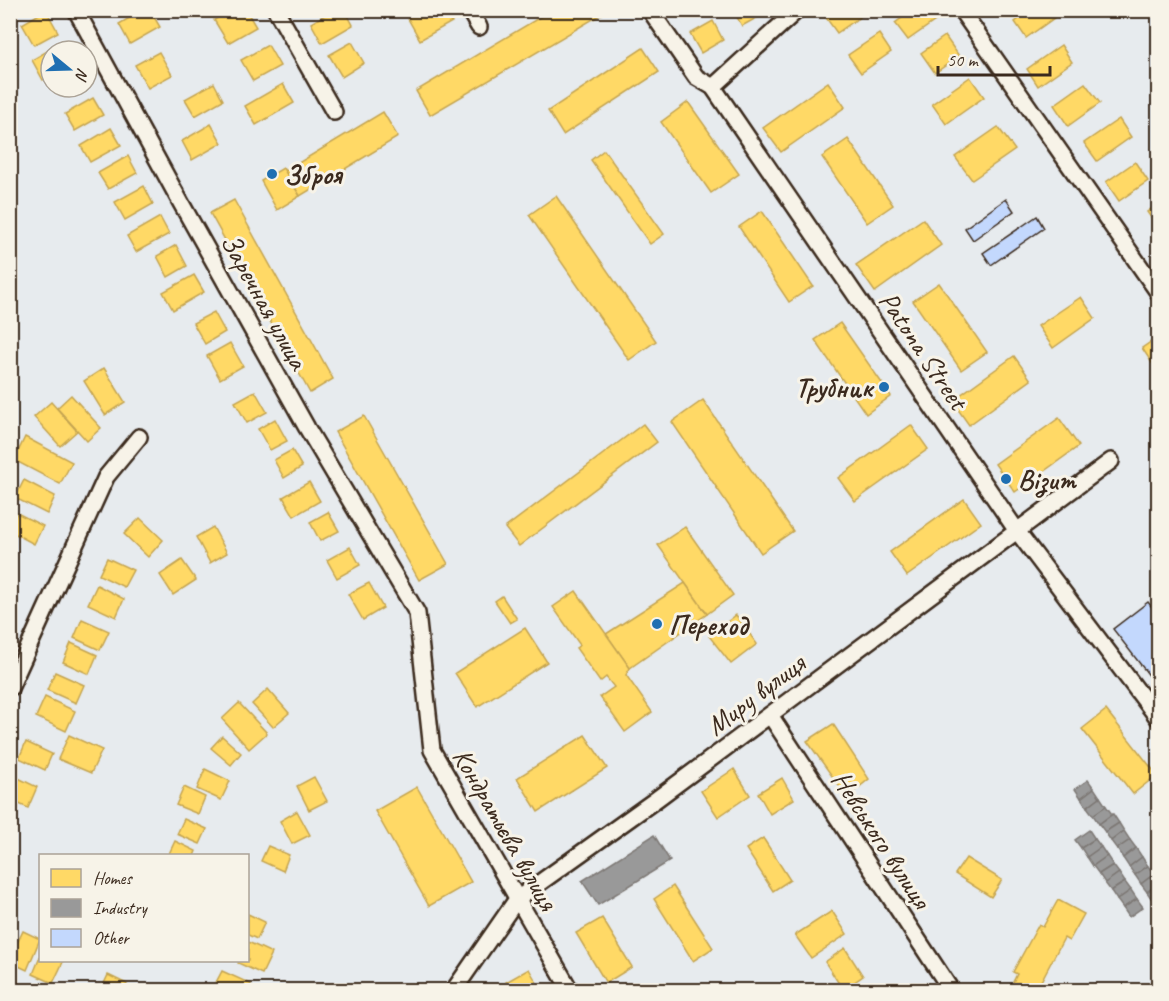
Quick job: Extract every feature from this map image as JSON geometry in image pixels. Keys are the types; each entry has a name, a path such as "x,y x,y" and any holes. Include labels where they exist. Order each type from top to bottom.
{"street":[{"name":"Заречная улица","path":"76,10 307,428 417,613"},
{"path":"276,10 334,112"},
{"path":"469,10 479,27"},
{"name":"Patona Street","path":"650,10 696,77 713,87 1017,531 1158,718"},
{"path":"961,10 1158,292"},
{"path":"713,87 795,11"},
{"path":"10,688 106,477 139,437"},
{"name":"Миру вулиця","path":"454,990 517,899 770,715 1111,461"},
{"name":"Кондратьєва вулиця","path":"417,613 432,750 570,990"},
{"name":"Невського вулиця","path":"770,715 951,990"}],"building: Homes":[{"path":"46,10 58,32 45,39 39,39 39,42 34,45 22,24"},
{"path":"143,10 150,10 160,27 130,44 119,24"},
{"path":"231,10 246,10 256,27 228,43 214,20"},
{"path":"333,10 345,10 353,25 322,43 311,23"},
{"path":"419,10 445,10 452,22 420,40 407,17"},
{"path":"552,10 607,11 430,115 416,91"},
{"path":"733,10 769,10 769,11 742,26"},
{"path":"830,10 866,10 867,12 837,33 824,15"},
{"path":"913,10 927,10 935,21 908,40 895,23"},
{"path":"1031,10 1049,10 1054,18 1026,38 1015,22"},
{"path":"713,21 723,40 701,53 690,34"},
{"path":"879,34 891,52 861,73 848,55"},
{"path":"945,36 959,56 935,73 921,53"},
{"path":"352,42 364,63 342,77 329,55"},
{"path":"268,45 280,66 253,81 241,60"},
{"path":"1061,45 1072,62 1038,86 1027,69"},
{"path":"643,48 659,72 563,135 548,111"},
{"path":"159,52 172,75 148,88 135,65"},
{"path":"39,56 39,73 32,60"},
{"path":"970,77 984,97 946,124 932,104"},
{"path":"828,82 845,107 781,152 763,128"},
{"path":"214,83 223,100 195,116 185,99"},
{"path":"1085,83 1100,103 1068,126 1054,105"},
{"path":"283,84 294,103 256,125 245,106"},
{"path":"94,99 103,115 75,131 65,114"},
{"path":"688,102 739,174 711,193 661,122"},
{"path":"383,112 398,137 300,196 285,171"},
{"path":"1119,119 1131,137 1097,161 1084,143"},
{"path":"211,124 222,143 192,160 182,141"},
{"path":"998,127 1015,150 972,180 955,157"},
{"path":"111,128 121,145 90,162 81,146"},
{"path":"848,139 893,205 867,223 822,157"},
{"path":"604,150 664,234 650,244 591,160"},
{"path":"128,156 137,173 108,189 98,173"},
{"path":"1135,162 1148,181 1119,201 1106,182"},
{"path":"283,168 300,196 277,210 261,181"},
{"path":"144,186 153,204 125,220 115,202"},
{"path":"556,196 656,341 629,360 529,215"},
{"path":"234,200 333,379 310,393 210,213"},
{"path":"1158,204 1158,228 1147,212"},
{"path":"762,211 813,286 789,302 739,227"},
{"path":"160,217 169,234 136,252 127,236"},
{"path":"923,219 941,245 875,292 856,265"},
{"path":"176,245 187,266 168,277 157,256"},
{"path":"194,275 204,292 173,310 163,292"},
{"path":"939,283 987,352 961,370 913,301"},
{"path":"1081,297 1095,318 1053,348 1038,326"},
{"path":"214,312 225,332 205,344 193,323"},
{"path":"840,323 891,396 866,414 815,340"},
{"path":"1158,337 1158,372 1142,348"},
{"path":"230,343 243,366 220,379 207,356"},
{"path":"1014,356 1031,380 969,425 952,401"},
{"path":"104,368 125,402 105,415 84,381"},
{"path":"255,391 267,412 247,423 235,402"},
{"path":"71,395 101,428 87,441 57,408"},
{"path":"703,400 793,531 761,553 672,422"},
{"path":"51,402 77,431 60,446 34,417"},
{"path":"364,416 448,564 419,580 335,432"},
{"path":"1059,418 1079,446 1015,492 995,464"},
{"path":"275,419 287,441 270,450 258,429"},
{"path":"643,424 657,442 519,546 505,528"},
{"path":"911,425 928,449 855,501 838,478"},
{"path":"25,437 72,462 60,484 14,460"},
{"path":"292,450 302,467 284,478 274,460"},
{"path":"24,480 55,496 47,514 15,498"},
{"path":"309,482 320,501 294,516 283,497"},
{"path":"964,499 981,523 907,576 890,552"},
{"path":"328,512 339,531 320,541 310,522"},
{"path":"17,513 43,526 34,544 10,531 10,526"},
{"path":"140,518 163,540 148,557 124,534"},
{"path":"213,527 227,553 210,563 196,537"},
{"path":"685,527 733,595 707,614 658,545"},
{"path":"350,547 360,565 337,578 327,560"},
{"path":"107,558 133,570 124,587 99,575"},
{"path":"182,560 196,580 173,595 160,575"},
{"path":"369,583 383,608 363,620 348,594"},
{"name":"Переход","path":"685,583 707,614 630,668 606,634"},
{"path":"97,585 124,599 116,617 88,604"},
{"path":"576,591 630,668 626,675 652,712 625,732 600,697 614,687 606,677 600,682 576,648 580,645 553,607"},
{"path":"502,596 517,619 510,623 495,601"},
{"path":"736,615 757,644 731,664 709,636"},
{"path":"82,619 109,631 100,650 74,638"},
{"path":"525,628 547,662 477,707 455,673"},
{"path":"71,643 97,655 89,674 63,662"},
{"path":"55,672 84,685 76,703 47,690"},
{"path":"268,689 289,713 273,727 252,704"},
{"path":"45,697 75,711 66,731 36,717"},
{"path":"239,703 267,733 249,749 222,719"},
{"path":"1106,710 1157,775 1133,794 1082,729"},
{"path":"833,724 869,779 847,797 807,741"},
{"path":"69,735 102,750 91,773 58,759"},
{"path":"585,735 607,768 538,812 517,778"},
{"path":"222,736 241,753 231,765 211,748"},
{"path":"26,742 52,754 45,770 19,758"},
{"path":"205,769 230,781 221,800 197,789"},
{"path":"734,769 750,795 718,817 701,791"},
{"path":"12,775 37,787 28,808 10,800"},
{"path":"314,777 327,801 309,810 297,786"},
{"path":"782,778 794,799 770,814 758,793"},
{"path":"184,787 205,797 198,814 176,805"},
{"path":"417,787 471,882 429,906 375,811"},
{"path":"297,811 310,835 292,844 280,821"},
{"path":"184,819 207,829 200,844 177,834"},
{"path":"763,838 790,880 773,891 746,849"},
{"path":"175,841 196,851 195,854 169,854"},
{"path":"268,846 289,855 283,871 261,861"},
{"path":"966,858 1002,880 991,897 955,874"},
{"path":"673,886 713,948 693,961 654,899"},
{"path":"1058,900 1084,914 1069,941 1064,938 1039,985 1044,987 1042,990 1009,990 1017,974 1013,972 1039,924 1043,927"},
{"path":"832,911 847,934 811,958 795,935"},
{"path":"249,914 265,922 257,939 249,935"},
{"path":"602,918 632,967 606,983 576,933"},
{"path":"23,931 39,939 27,970 10,962"},
{"path":"249,942 272,953 262,974 238,963 249,962"},
{"path":"845,948 863,976 843,990 825,962"},
{"path":"39,959 39,962 63,962 53,983 33,974"},
{"path":"529,969 541,990 511,990 506,982"},
{"path":"222,971 251,984 248,990 212,990"},
{"path":"108,975 127,984 124,990 101,990"}],"building: Industry":[{"path":"1088,780 1094,788 1081,798 1075,789"},
{"path":"1094,788 1100,797 1087,807 1081,798"},
{"path":"1100,797 1106,806 1093,815 1087,807"},
{"path":"1106,806 1112,814 1099,824 1093,815"},
{"path":"1113,814 1119,823 1105,832 1099,824"},
{"path":"1119,823 1124,831 1111,841 1105,832"},
{"path":"1089,830 1095,839 1081,848 1075,840"},
{"path":"1124,831 1130,840 1117,849 1111,841"},
{"path":"654,835 670,861 598,905 582,881"},
{"path":"1095,839 1101,847 1087,857 1081,848"},
{"path":"1130,840 1136,848 1123,858 1117,849"},
{"path":"1101,847 1107,856 1093,866 1087,857"},
{"path":"1136,848 1142,857 1129,867 1123,858"},
{"path":"1107,856 1113,865 1099,874 1093,866"},
{"path":"1142,857 1148,866 1135,875 1129,867"},
{"path":"1113,865 1119,873 1105,883 1099,874"},
{"path":"1148,866 1154,874 1141,884 1135,875"},
{"path":"1119,873 1125,882 1111,891 1105,883"},
{"path":"1154,874 1158,884 1147,892 1141,884"},
{"path":"1125,882 1131,890 1117,900 1111,891"},
{"path":"1158,884 1158,897 1153,901 1147,892"},
{"path":"1131,890 1137,899 1123,908 1117,900"},
{"path":"1137,899 1143,907 1129,917 1123,908"}],"building: Other":[{"path":"1006,199 1014,211 973,240 965,228"},
{"path":"1037,216 1044,228 991,265 983,253"},
{"path":"1148,602 1158,615 1158,687 1113,629"}],"place":[{"name":"Зброя","path":"272,174"},
{"name":"Трубник","path":"884,387"},
{"name":"Візит","path":"1006,479"},
{"name":"Переход","path":"657,624"}]}
